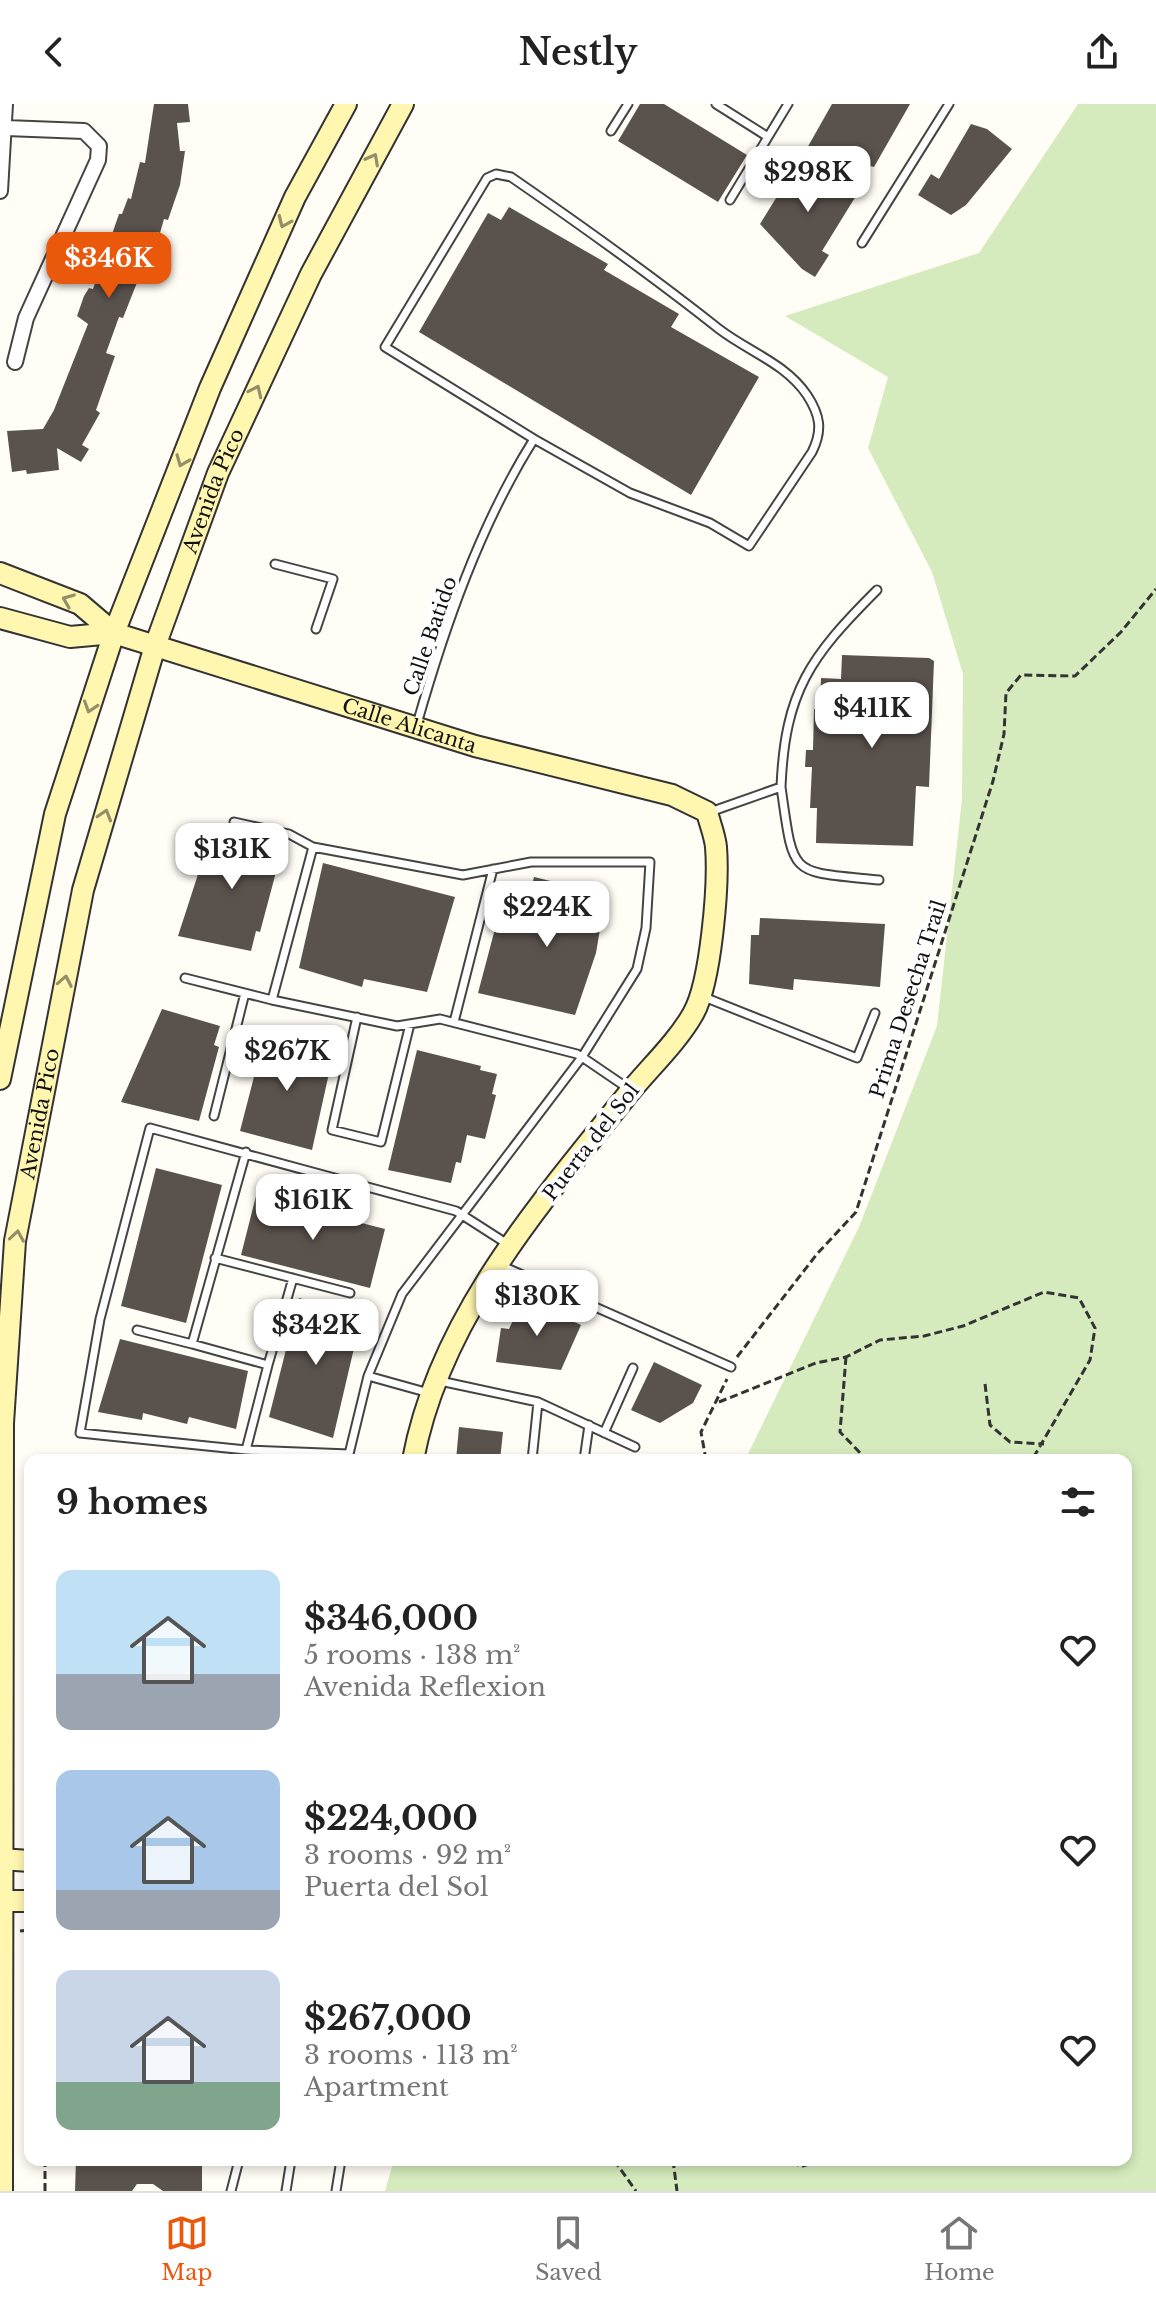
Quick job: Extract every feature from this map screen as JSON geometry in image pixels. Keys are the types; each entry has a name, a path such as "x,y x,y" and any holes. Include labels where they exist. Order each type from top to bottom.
{"main road":[{"name":"Avenida Pico","path":"0,1079 55,814 114,633 246,306 295,197 346,104"},
{"name":"Avenida Pico","path":"2,2191 0,1859 3,1423 15,1241 83,890 155,646 218,473 311,274 403,104"},
{"name":"Calle Alicanta","path":"0,573 80,604 114,633"},
{"name":"Calle Alicanta","path":"0,618 70,637 114,633 475,746 672,795 707,812"},
{"name":"Puerta del Sol","path":"414,1454 431,1386 510,1245 694,1013 711,945 716,847 707,812"},
{"path":"0,1859 24,1861"},
{"path":"0,1901 24,1901"}],"street":[{"path":"0,191 5,104"},
{"path":"6,128 84,131 99,146 98,160 26,318 15,362"}],"lane":[{"path":"611,131 628,104"},
{"path":"716,104 768,137"},
{"path":"730,200 788,104"},
{"path":"862,243 949,104"},
{"path":"496,174 511,177 644,268 720,329 772,361 806,394 820,421 818,440 812,452 749,546 710,523 630,493 534,439 385,347 487,178 496,174"},
{"name":"Calle Batido","path":"416,726 475,558 510,478 534,439"},
{"path":"275,564 333,579 316,629"},
{"path":"877,590 842,625 800,683 783,739 781,787 789,840 800,867 811,873 879,880"},
{"path":"707,812 781,787"},
{"path":"234,822 289,834 313,847 463,875 531,862 650,862 646,928 637,969 582,1057 460,1214 402,1294 368,1376 349,1454 246,1450 80,1433 100,1319 150,1128 246,1152 460,1214 510,1245"},
{"path":"272,1000 313,847"},
{"path":"454,1022 493,869"},
{"path":"185,978 397,1026 440,1019 454,1022 582,1057 630,1091"},
{"path":"214,1116 245,993"},
{"path":"699,994 857,1058 875,1013"},
{"path":"357,1017 332,1130 381,1142 410,1024"},
{"path":"192,1344 246,1152"},
{"path":"215,1258 350,1293"},
{"path":"498,1264 731,1367"},
{"path":"246,1450 293,1278"},
{"path":"137,1330 268,1365"},
{"path":"604,1433 633,1368"},
{"path":"368,1376 538,1402 635,1447"},
{"path":"533,1454 538,1402"},
{"path":"585,1454 589,1425"},
{"path":"231,2191 237,2166"},
{"path":"286,2191 290,2166"},
{"path":"336,2191 340,2166"}],"path":[{"name":"Prima Desecha Trail","path":"705,1454 701,1432 719,1402 731,1367 817,1254 856,1212 993,781 1004,734 1006,693 1021,675 1075,676 1121,632 1156,589"},
{"path":"719,1402 816,1363 846,1357 880,1340 924,1336 963,1326 1044,1292 1079,1298 1095,1328 1090,1360 1036,1454"},
{"path":"846,1357 840,1432 861,1454"},
{"path":"985,1384 990,1425 1010,1442 1044,1444"},
{"path":"45,2166 45,2191"},
{"path":"618,2166 636,2191"},
{"path":"674,2166 677,2191"}],"green space":[{"path":"1078,104 1156,104 1156,2191 385,2191 392,2166 1132,2166 1132,1454 748,1454 859,1227 937,1026 962,799 963,674 932,572 868,448 888,377 785,316 979,253"}],"building":[{"path":"154,104 188,104 190,122 177,123 180,151 185,151 180,185 168,220 164,219 160,233 157,232 106,353 115,356 96,410 100,413 82,445 89,449 81,462 57,448 59,470 27,474 26,470 12,472 7,431 43,429 54,410 88,324 77,316 84,296 89,288 93,289 119,214 122,214 128,198 131,199 140,162 145,163"},
{"path":"640,104 664,104 747,155 718,202 618,141"},
{"path":"832,104 910,104 874,167 806,150"},
{"path":"971,124 987,129 1012,149 966,205 951,215 918,195 931,174 939,179"},
{"path":"802,156 859,191 822,251 829,255 815,277 802,269 760,224"},
{"path":"509,207 608,264 604,270 679,314 671,327 759,377 691,495 419,332 488,213 501,220"},
{"path":"842,655 929,658 934,661 929,787 916,786 913,846 816,843 817,808 810,808 812,767 805,767 806,750 813,750 814,709 820,710 821,678 841,679"},
{"path":"213,828 283,846 260,932 256,931 251,951 178,936"},
{"path":"323,863 455,897 427,992 364,979 362,987 299,968"},
{"path":"534,877 588,890 587,894 605,899 596,953 575,1015 478,993 496,925 520,933"},
{"path":"760,918 885,924 880,987 794,979 793,990 749,984 751,935 759,935"},
{"path":"162,1009 220,1026 214,1045 219,1047 199,1121 121,1102"},
{"path":"265,1034 333,1055 312,1150 240,1131"},
{"path":"417,1050 481,1066 480,1070 497,1074 492,1094 496,1095 485,1139 467,1135 461,1163 456,1162 451,1183 388,1170"},
{"path":"156,1168 222,1185 186,1323 121,1306"},
{"path":"256,1196 385,1229 370,1288 241,1255"},
{"path":"299,1298 362,1314 333,1438 269,1417"},
{"path":"523,1299 581,1325 561,1370 496,1362 501,1328 509,1329"},
{"path":"120,1339 248,1371 236,1429 189,1417 187,1424 143,1413 142,1420 98,1412"},
{"path":"654,1362 702,1385 693,1403 660,1423 631,1410"},
{"path":"459,1427 503,1432 501,1454 457,1454"},
{"path":"76,2166 202,2166 202,2191 163,2191 153,2184 137,2184 132,2191 75,2191"}]}
